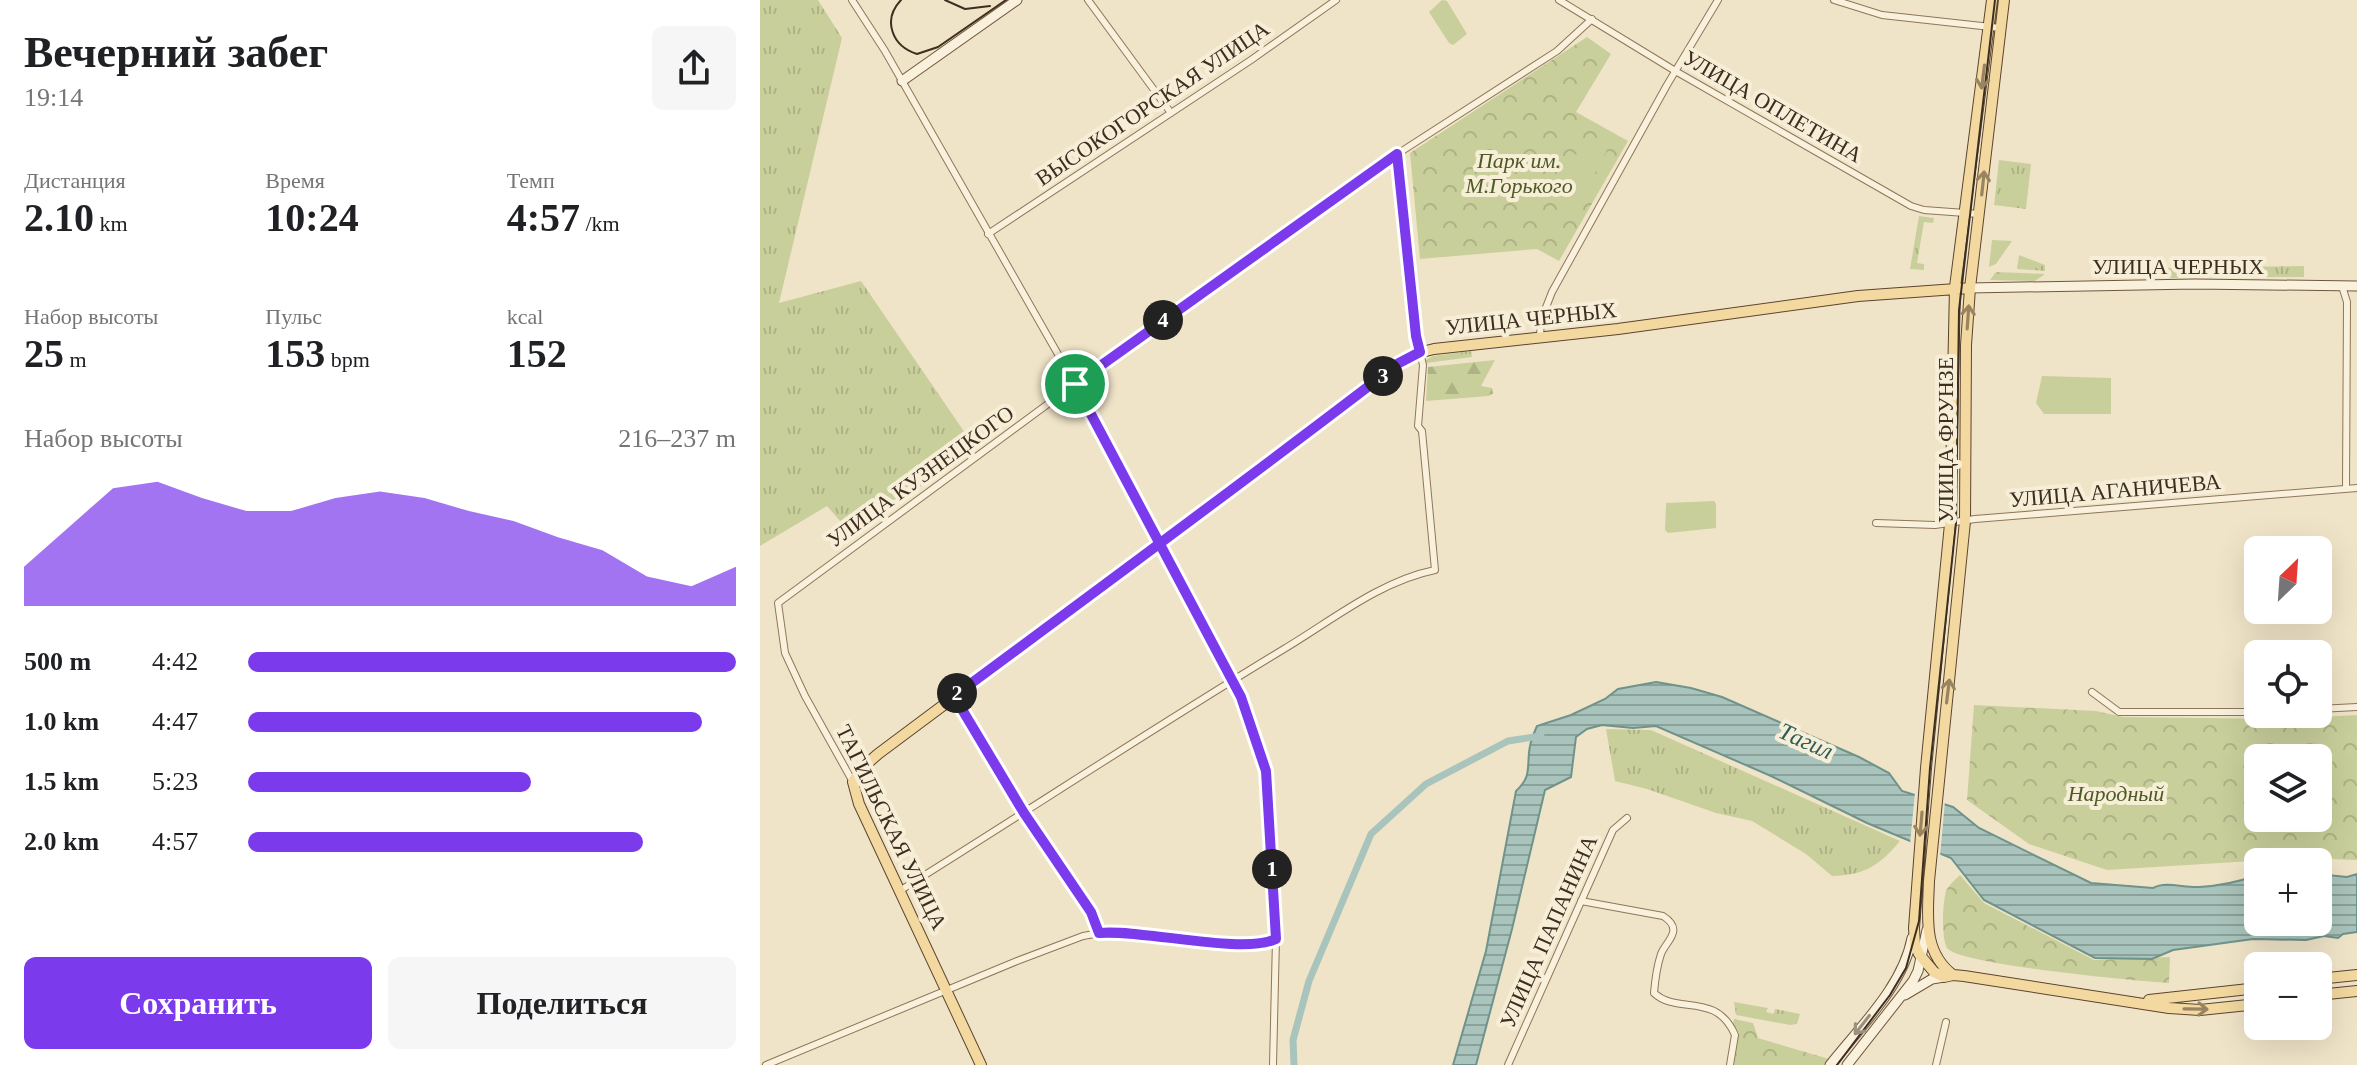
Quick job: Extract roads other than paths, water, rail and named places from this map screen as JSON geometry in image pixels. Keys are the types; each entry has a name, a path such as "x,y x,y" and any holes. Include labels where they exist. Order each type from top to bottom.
{"main road":[{"name":"УЛИЦА ФРУНЗЕ","path":"1927,930 1939,769 1965,521 1966,345 1995,28 1992,0"},
{"name":"УЛИЦА ФРУНЗЕ","path":"1923,965 1915,945 1916,880 1950,524 1955,287 1995,28 2004,0"},
{"name":"УЛИЦА ЧЕРНЫХ","path":"853,782 864,766 954,696 1399,363 1420,352 1858,296 1970,288"},
{"name":"ТАГИЛЬСКАЯ УЛИЦА","path":"853,782 859,804 981,1065"},
{"path":"1927,930 1937,957 1948,974"},
{"path":"1923,965 1948,974 2169,1008 2200,1010 2244,1005"},
{"path":"2332,978 2357,975"},
{"path":"2135,1001 2244,989"},
{"path":"2332,994 2357,991"}],"street":[{"path":"852,0 902,81 1075,384 1241,697 1266,771 1276,939 1273,1065"},
{"path":"902,81 1017,0"},
{"path":"1088,0 1171,113"},
{"name":"ВЫСОКОГОРСКАЯ УЛИЦА","path":"988,234 1336,0"},
{"name":"УЛИЦА ОПЛЕТИНА","path":"1559,0 1677,72 1911,206 1924,210 1979,214"},
{"path":"1540,336 1541,320 1552,292 1718,0"},
{"path":"1834,0 1882,15 1995,28"},
{"name":"УЛИЦА КУЗНЕЦКОГО","path":"778,603 1075,384 1397,154 1557,51 1592,19"},
{"path":"901,890 1387,587 1410,575 1435,570 1422,431 1418,423 1423,365 1416,336 1397,154"},
{"name":"УЛИЦА ЧЕРНЫХ","path":"1970,288 2195,284 2357,286"},
{"path":"2342,286 2347,302 2346,488"},
{"name":"УЛИЦА АГАНИЧЕВА","path":"1876,523 1950,524 2357,488"},
{"name":"ТАГИЛЬСКАЯ УЛИЦА","path":"778,603 785,653 853,782"},
{"path":"2092,692 2119,712 2244,712"},
{"path":"954,696 1024,813 1091,912 1099,933"},
{"path":"2332,708 2357,707"},
{"name":"УЛИЦА ПАПАНИНА","path":"1508,1065 1613,830 1627,818"},
{"path":"1581,901 1663,916 1672,922 1670,944 1662,954 1654,993 1661,999 1707,1007 1721,1016 1735,1035 1730,1065"},
{"path":"1830,1065 1893,984 1909,954 1914,928"},
{"path":"1847,1065 1923,965 1927,930"},
{"path":"766,1065 1040,951 1099,933 1238,944 1259,944 1276,939"},
{"path":"1893,984 1923,965"},
{"path":"1899,999 1924,983 1948,974"},
{"path":"1936,1065 1946,1022"}],"water":[{"name":"Тагил","path":"1656,682 1722,697 1859,757 1889,773 1902,791 1953,807 1979,828 2091,883 2153,888 2169,885 2199,887 2244,879 2244,936 2324,936 2306,940 2253,939 2173,950 2152,959 2095,958 1984,900 1951,858 1656,726 1633,728 1602,725 1587,729 1576,737 1571,777 1545,790 1476,1065 1453,1065 1486,951 1516,791 1527,775 1530,744 1537,726 1571,715 1605,699 1618,689"},
{"path":"2357,874 2357,932 2338,938 2324,936 2332,936 2332,875 2347,877"}],"waterway":[{"path":"1294,1065 1293,1040 1309,981 1371,834 1426,784 1508,741 1541,736"}],"tram line":[{"path":"901,0 892,16 892,32 901,45 917,54 938,47 1006,0"},
{"path":"945,0 965,9 990,6"},
{"path":"1837,1065 1890,995 1906,968 1919,921 1930,768 1956,523 1959,310 1995,0"}],"park label":[{"name":"Парк им. М.Горького","path":"1519,172"},
{"name":"Народный","path":"2116,793"}]}
